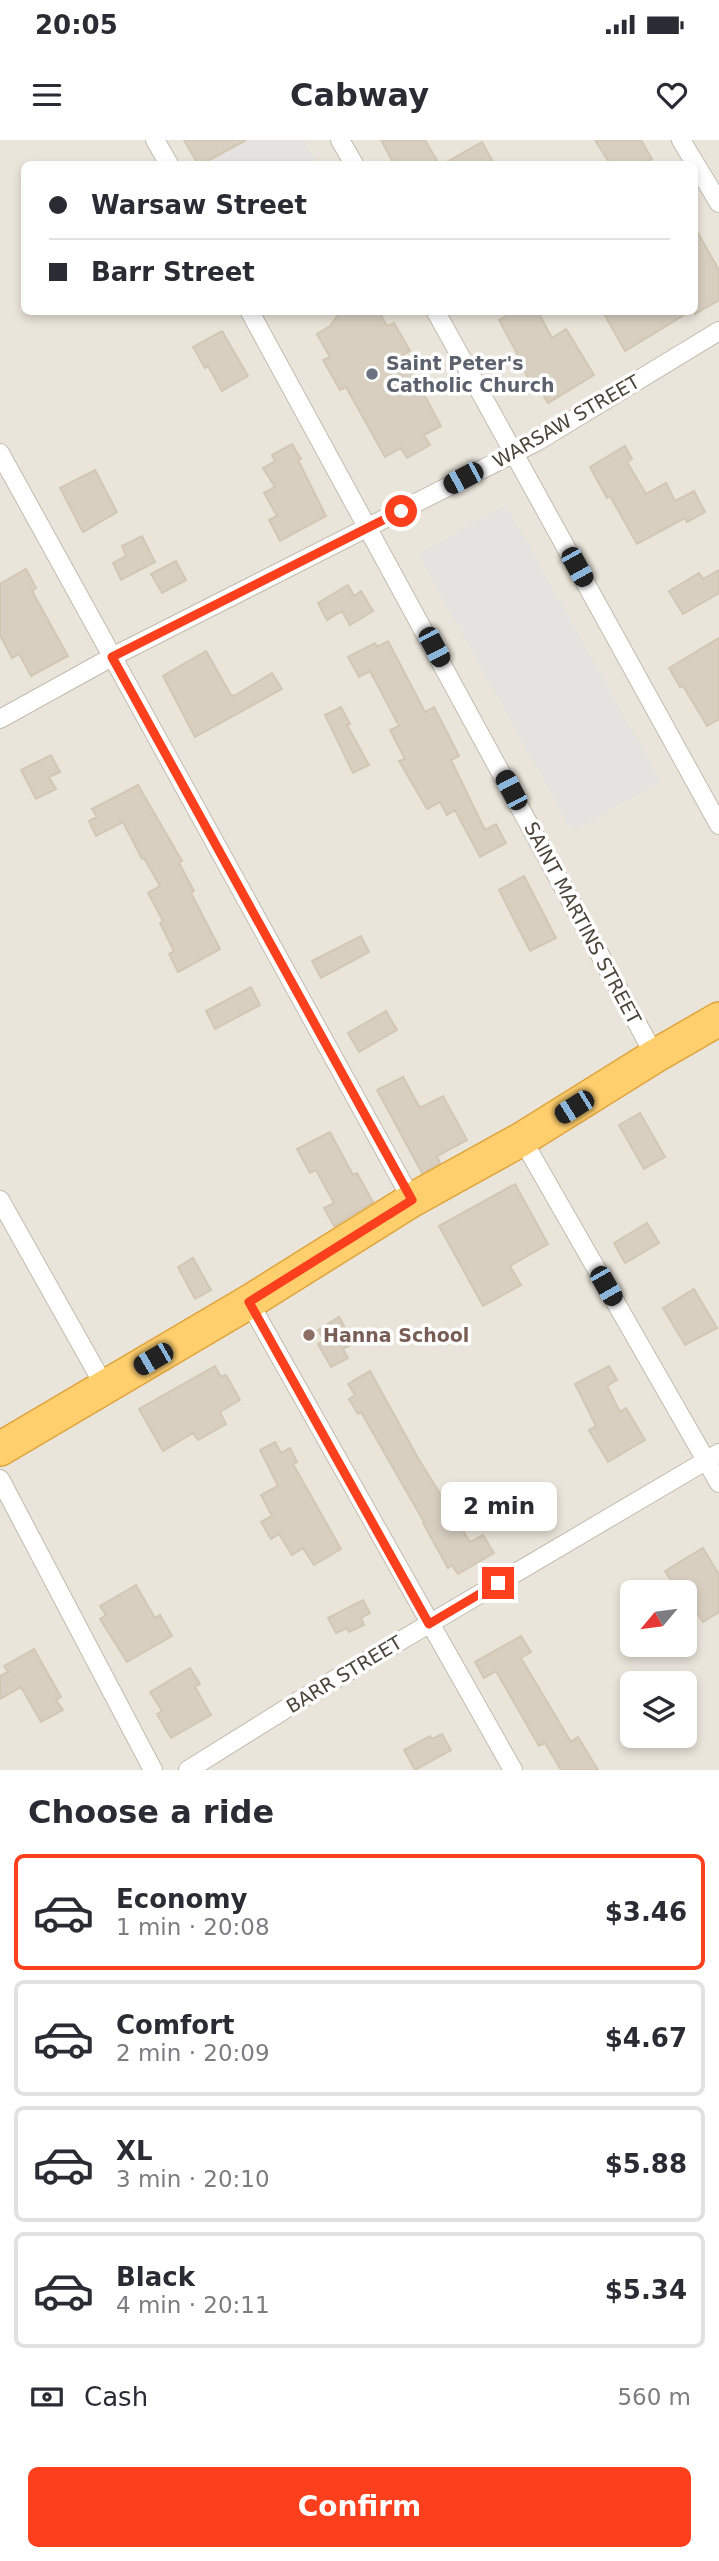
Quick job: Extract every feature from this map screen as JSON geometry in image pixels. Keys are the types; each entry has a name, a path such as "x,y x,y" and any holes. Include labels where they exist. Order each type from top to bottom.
{"highway":[{"path":"0,1449 249,1302 412,1200 522,1139 719,1019"}],"street":[{"path":"155,140 167,161"},
{"path":"340,140 352,161"},
{"path":"681,140 694,161"},
{"path":"698,168 719,203"},
{"name":"SAINT MARTINS STREET","path":"252,315 370,528 655,1056"},
{"path":"438,315 719,825"},
{"name":"WARSAW STREET","path":"0,719 112,657 538,441 719,331"},
{"path":"0,453 412,1200"},
{"path":"522,1139 713,1457 719,1483"},
{"path":"0,1200 105,1387"},
{"path":"249,1302 513,1770"},
{"name":"BARR STREET","path":"188,1770 713,1457"},
{"path":"0,1479 153,1770"}],"shaded area":[{"path":"0,140 719,140 719,1770 0,1770"},
{"path":"247,140 304,140 316,161 210,161"},
{"path":"506,505 661,782 572,831 418,554"}],"building":[{"path":"184,140 246,140 208,161 196,161"},
{"path":"381,140 425,140 437,161 392,161"},
{"path":"595,140 641,140 652,159 648,161 608,161"},
{"path":"482,142 492,160 490,161 448,161"},
{"path":"698,233 719,270 719,300 698,312"},
{"name":"Saint Peter's Catholic Church","path":"338,315 381,315 387,326 394,323 410,351 403,355 441,426 424,435 430,445 407,458 401,448 385,457 346,387 340,390 323,360 330,357 317,334 330,326"},
{"path":"508,315 540,315 552,338 566,329 594,375 548,403 539,388 535,390 499,320"},
{"path":"605,315 684,315 625,351"},
{"path":"222,331 248,376 222,391 193,347"},
{"path":"292,444 326,516 280,541 269,520 277,516 264,493 275,487 263,468 275,461 272,455"},
{"path":"625,446 632,459 627,462 646,494 666,483 675,501 694,491 705,512 687,522 685,518 637,544 590,467"},
{"path":"95,470 117,512 83,532 60,488"},
{"path":"142,536 155,562 121,580 113,563 126,556 122,546"},
{"path":"176,561 186,580 162,593 151,574"},
{"path":"26,569 36,588 32,591 68,656 31,676 19,654 12,658 0,635 0,584"},
{"path":"719,570 719,593 683,614 669,591 699,573 703,579"},
{"path":"348,585 354,596 361,591 373,611 350,625 342,611 327,620 318,603"},
{"path":"719,638 719,719 707,726 669,668"},
{"path":"388,641 425,712 434,707 449,736 459,756 451,760 485,830 496,824 506,843 480,857 455,810 447,815 440,802 427,809 399,761 405,759 390,730 399,726 370,671 359,677 348,657 375,643 377,647"},
{"path":"206,651 231,695 234,696 272,673 282,689 195,737 163,676"},
{"path":"341,707 350,724 347,725 369,765 353,773 325,715"},
{"path":"51,755 60,772 49,777 56,789 36,799 21,770"},
{"path":"138,785 182,861 179,863 194,891 191,893 220,949 178,972 169,954 174,951 160,923 163,921 148,893 160,886 123,822 96,836 89,821 97,817 92,809"},
{"path":"524,876 556,938 530,951 499,890"},
{"path":"361,936 369,952 321,978 312,961"},
{"path":"251,987 260,1005 215,1029 206,1011"},
{"path":"386,1011 397,1030 359,1052 348,1033"},
{"path":"403,1077 420,1108 443,1096 467,1140 437,1156 440,1163 422,1173 377,1090"},
{"path":"640,1113 665,1157 644,1169 619,1125"},
{"path":"330,1132 353,1175 357,1173 373,1202 334,1226 324,1208 334,1203 316,1170 310,1173 297,1149"},
{"path":"515,1184 548,1244 510,1266 521,1285 483,1306 439,1226"},
{"path":"647,1223 659,1243 625,1263 614,1243"},
{"path":"193,1258 211,1290 195,1299 178,1267"},
{"path":"694,1289 717,1328 685,1345 663,1308"},
{"path":"339,1317 354,1343 343,1349 348,1358 331,1367 318,1344 324,1340 318,1330"},
{"path":"215,1366 221,1377 226,1375 240,1400 220,1412 226,1424 198,1440 193,1433 163,1451 139,1409"},
{"path":"609,1366 617,1380 607,1386 620,1412 626,1408 645,1440 608,1462 589,1430 596,1426 575,1384"},
{"path":"370,1371 418,1458 470,1542 483,1535 494,1553 458,1574 452,1565 448,1568 361,1412 358,1414 349,1399 355,1395 348,1384"},
{"path":"275,1442 281,1453 290,1448 297,1462 293,1464 341,1549 314,1565 303,1548 292,1555 279,1534 271,1539 261,1522 272,1516 261,1495 278,1486 260,1450"},
{"path":"703,1548 719,1575 719,1612 703,1622 697,1612 697,1580 670,1580 665,1571"},
{"path":"136,1585 155,1618 160,1615 172,1636 127,1662 100,1619 106,1615 100,1606"},
{"path":"363,1600 370,1613 361,1618 364,1625 349,1632 347,1628 336,1633 328,1618"},
{"path":"521,1636 531,1652 521,1658 571,1742 578,1737 598,1770 561,1770 545,1743 539,1746 496,1671 484,1678 475,1662"},
{"path":"34,1649 61,1697 56,1700 63,1710 41,1722 21,1687 0,1699 0,1676 8,1672 4,1666"},
{"path":"190,1668 200,1684 195,1687 211,1715 171,1738 157,1714 162,1711 150,1692"},
{"path":"442,1734 451,1750 415,1770 404,1750 430,1736 432,1739"}],"place":[{"name":"Saint Peter's Catholic Church","path":"372,374"},
{"name":"Hanna School","path":"309,1335"}],"route":[{"path":"401,511 112,657 412,1200 249,1302 429,1624 498,1583"}]}
